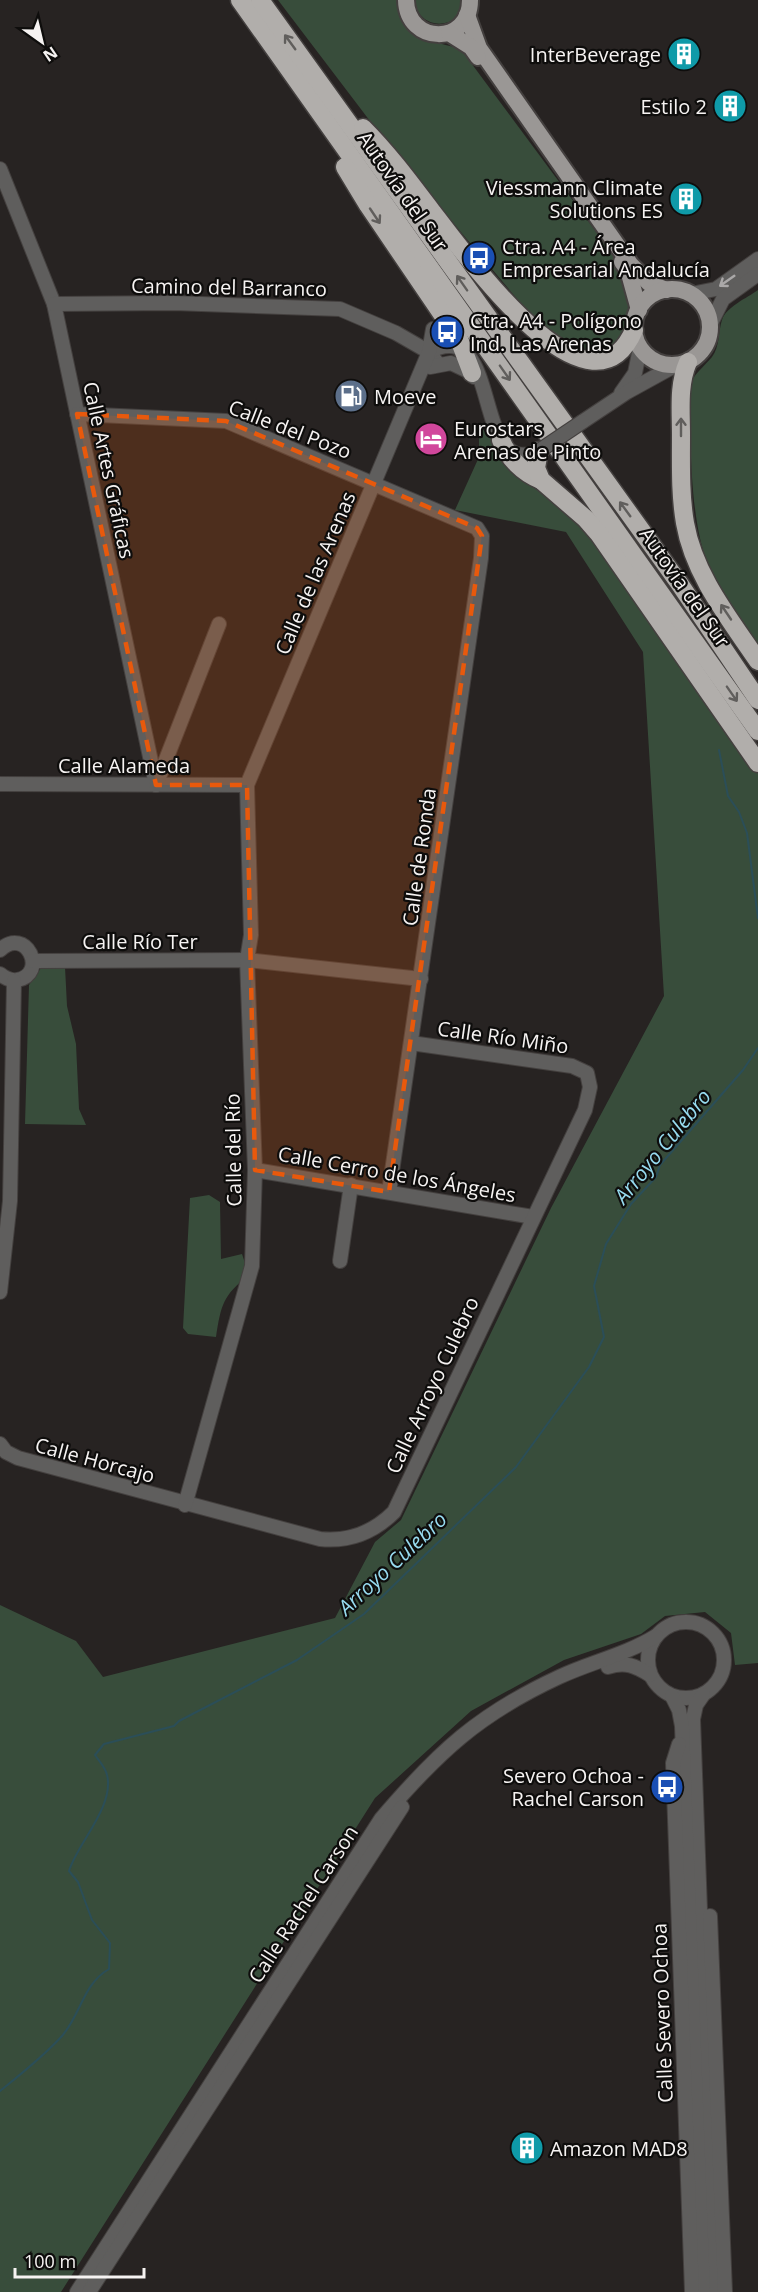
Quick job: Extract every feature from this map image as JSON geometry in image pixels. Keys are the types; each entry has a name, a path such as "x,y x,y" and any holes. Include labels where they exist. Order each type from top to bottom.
{"highway":[{"name":"Autovía del Sur","path":"240,0 313,88 679,583 758,700"},
{"name":"Autovía del Sur","path":"260,0 313,88 601,508 758,731"},
{"path":"313,88 322,130 368,205 459,339 472,373"},
{"path":"313,88 394,163 500,295 543,337 580,359 601,360 622,352 634,330"},
{"path":"428,295 434,309 433,329"},
{"path":"682,364 681,481 685,523 691,544 712,592 758,661"},
{"path":"501,440 519,466 541,480 570,504 599,534 758,763"},
{"path":"539,451 536,468 541,480"},
{"path":"601,508 615,540 658,602 715,702"},
{"path":"742,678 758,691"}],"main road":[{"path":"405,0 408,16 419,28 435,34 449,33 458,28 469,8"},
{"path":"469,8 473,34 524,98 633,250 634,268 649,283 666,290 691,294 707,311 710,325 707,343 682,364 656,362 640,348 634,330 639,310 650,297 666,290"},
{"path":"449,33 471,47 600,229 628,270 639,310"}],"street":[{"name":"Calle Artes Gráficas","path":"0,171 54,304 156,785"},
{"path":"691,294 716,289 758,259"},
{"path":"710,325 723,299 758,274"},
{"name":"Camino del Barranco","path":"54,304 174,303 340,309 396,333 429,352"},
{"name":"Calle de las Arenas","path":"247,785 429,352 433,329"},
{"path":"438,364 429,352 447,347 466,354 481,375 488,408"},
{"path":"613,401 625,389 635,373 640,348"},
{"path":"418,376 438,364 451,363 472,373 501,440 521,454 531,455 613,401 682,364"},
{"name":"Calle del Pozo","path":"77,414 226,421 477,528"},
{"name":"Calle de Ronda","path":"389,1192 481,558 482,536 477,528"},
{"path":"156,785 219,624"},
{"name":"Calle Alameda","path":"0,784 247,785"},
{"name":"Calle del Río","path":"185,1505 252,1266 255,1170 247,960 251,934 247,785"},
{"path":"0,950 7,944 19,944 29,950 33,961 30,972 14,981"},
{"name":"Calle Río Ter","path":"33,961 247,960 421,979"},
{"path":"0,974 14,981"},
{"path":"0,1292 10,1201 14,981"},
{"name":"Calle Río Miño","path":"411,1043 572,1066 587,1073"},
{"name":"Calle Arroyo Culebro","path":"185,1505 332,1540 364,1533 381,1525 394,1512 585,1110 590,1087 587,1073"},
{"name":"Calle Cerro de los Ángeles","path":"255,1170 533,1217"},
{"path":"340,1261 351,1185"},
{"name":"Calle Horcajo","path":"0,1444 6,1452 18,1458 185,1505"},
{"path":"682,1621 696,1622 708,1628 718,1637 723,1646 725,1665 717,1683 703,1695 687,1699 672,1696 660,1689 650,1675 647,1661 651,1643 656,1636 670,1624 682,1621"},
{"name":"Calle Rachel Carson","path":"77,2292 381,1819 405,1791 443,1750 472,1726 519,1697 562,1676 636,1648 656,1636"},
{"name":"Calle Rachel Carson","path":"89,2292 388,1826 413,1794 480,1730 528,1700 569,1680 620,1663 636,1666 650,1675"},
{"name":"Calle Severo Ochoa","path":"692,2292 673,1763 688,1736 696,1705 703,1695"},
{"name":"Calle Severo Ochoa","path":"672,1696 688,1736 714,2292"},
{"name":"Calle Severo Ochoa","path":"688,1736 703,2292"},
{"name":"Calle Severo Ochoa","path":"688,1736 703,1754 724,2292"}],"highlighted area":[{"path":"77,414 226,421 477,528 482,536 389,1192 255,1170 247,785 156,785"}],"green space":[{"path":"278,0 397,0 398,12 409,29 428,40 460,48 614,256 630,308 628,329 622,341 604,353 570,348 533,318 392,150"},
{"path":"415,0 465,0 456,18 440,24 423,18"},
{"path":"758,290 758,647 718,586 702,546 692,477 689,387 696,374 715,353 724,315"},
{"path":"479,425 527,478 580,518 758,773 758,1663 735,1665 731,1633 705,1612 665,1616 641,1634 564,1660 471,1711 375,1798 61,2292 0,2292 0,1605 76,1641 103,1677 335,1618 375,1542 401,1520 551,1208 664,996 643,652 566,532 455,510 479,457"},
{"path":"65,967 67,1006 76,1044 79,1109 86,1125 25,1124 29,985 41,968"},
{"path":"209,1195 220,1202 221,1259 242,1254 249,1275 228,1295 222,1309 216,1337 188,1334 183,1328 190,1198"}],"waterway":[{"name":"Arroyo Culebro","path":"719,750 728,796 739,812 747,833 758,918"},
{"name":"Arroyo Culebro","path":"0,2091 40,2058 62,2036 93,1983 109,1969 110,1943 92,1920 78,1882 69,1871 106,1799 107,1775 95,1755 104,1744 174,1726 179,1721 297,1660 364,1614 516,1467 589,1367 604,1337 594,1286 606,1244 631,1204 656,1177 660,1165 743,1070 758,1048"}],"place":[{"name":"InterBeverage","path":"684,54"},
{"name":"Estilo 2","path":"730,106"},
{"name":"Viessmann Climate Solutions ES","path":"686,199"},
{"name":"Ctra. A4 - Área Empresarial Andalucía","path":"479,258"},
{"name":"Ctra. A4 - Polígono Ind. Las Arenas","path":"447,332"},
{"name":"Moeve","path":"351,396"},
{"name":"Eurostars Arenas de Pinto","path":"431,439"},
{"name":"Severo Ochoa - Rachel Carson","path":"667,1787"},
{"name":"Amazon MAD8","path":"527,2148"}]}
